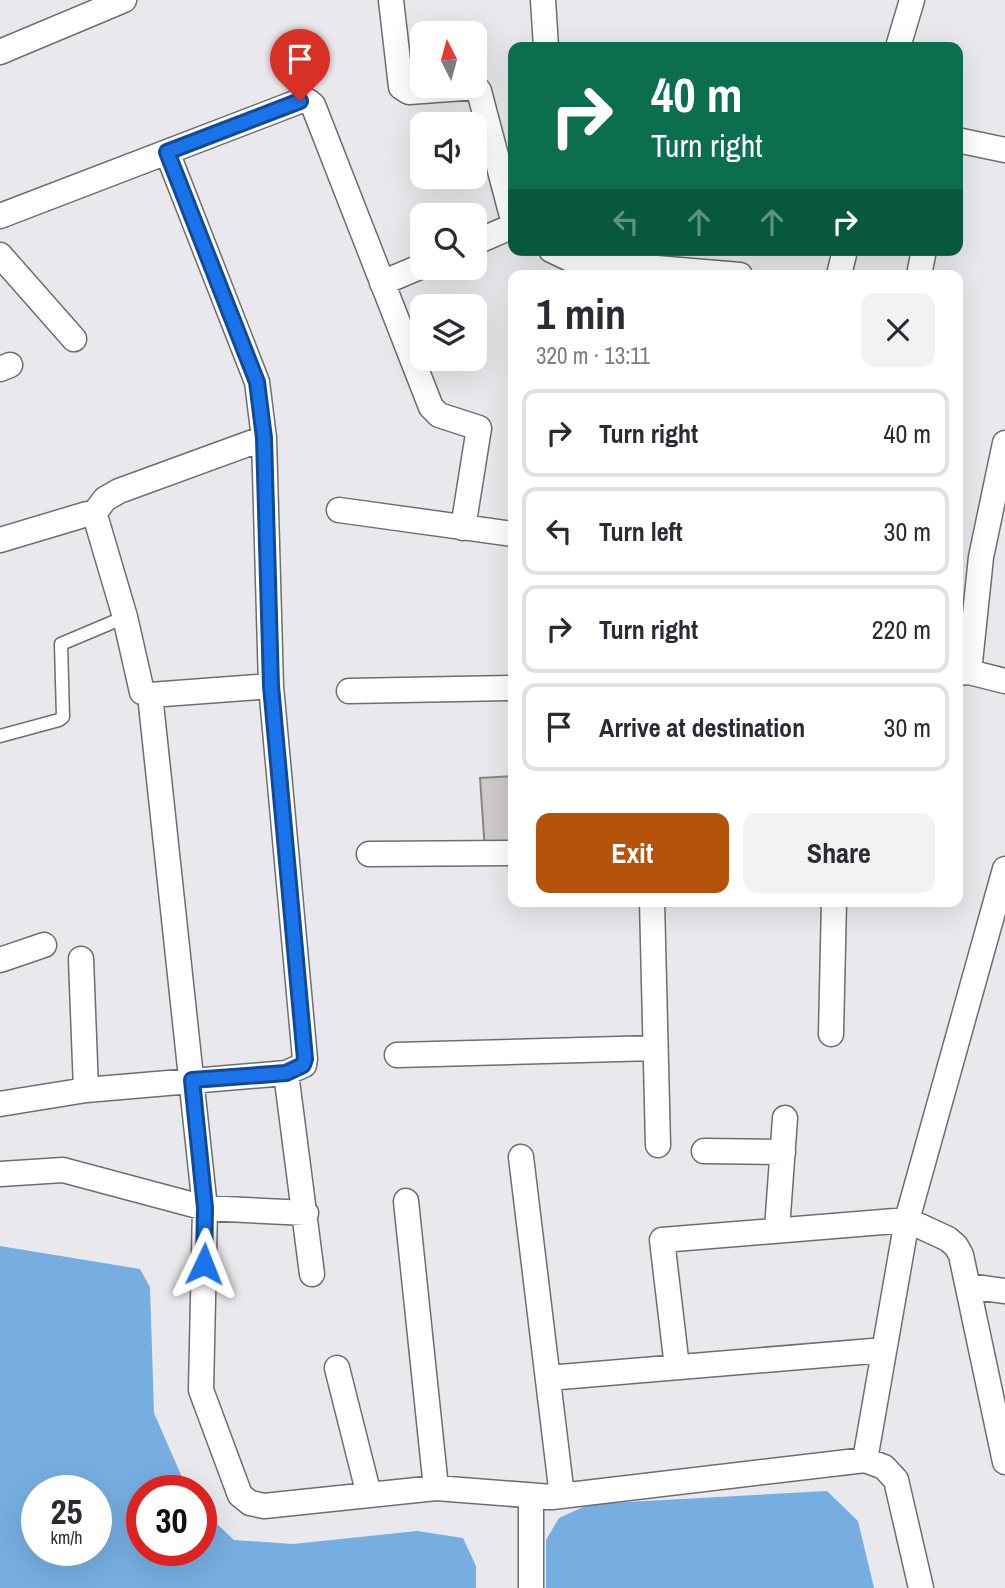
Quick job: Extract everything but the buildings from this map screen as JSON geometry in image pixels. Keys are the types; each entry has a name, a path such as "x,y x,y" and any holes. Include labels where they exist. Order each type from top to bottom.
{"street":[{"path":"0,52 124,0"},
{"path":"391,0 401,87 409,92 476,87 508,201"},
{"path":"543,0 546,42"},
{"path":"899,42 912,0"},
{"path":"0,216 300,101 308,101 313,105 430,407 439,415 479,428 463,528"},
{"path":"963,141 1005,150"},
{"path":"0,1104 86,1090 286,1073 303,1065 305,1059 271,686 264,438 254,372 167,152"},
{"path":"487,237 508,228"},
{"path":"0,255 74,339"},
{"path":"564,256 572,260 652,270"},
{"path":"382,283 410,271"},
{"path":"93,515 105,499 119,491 264,438"},
{"path":"1005,443 981,558 963,673 1005,681"},
{"path":"339,510 508,533"},
{"path":"0,540 87,514 93,515"},
{"path":"93,515 125,617 142,692 150,695 271,686"},
{"path":"349,691 508,688"},
{"path":"150,695 205,1208 201,1390 240,1495 250,1503 264,1506 436,1488 562,1496 864,1460 884,1466 895,1480 921,1588"},
{"path":"369,854 508,853"},
{"path":"864,1460 907,1220 1005,869"},
{"path":"652,907 658,1145"},
{"path":"831,1034 834,907"},
{"path":"0,960 44,945"},
{"path":"82,959 86,1090"},
{"path":"397,1055 655,1048"},
{"path":"286,1073 312,1274"},
{"path":"777,1229 785,1118"},
{"path":"704,1151 783,1152"},
{"path":"521,1157 562,1496"},
{"path":"0,1174 64,1170 205,1208 306,1213"},
{"path":"405,1201 436,1488"},
{"path":"677,1367 662,1240 907,1220 948,1239 956,1245 961,1255 1005,1462"},
{"path":"968,1286 1005,1291"},
{"path":"548,1378 884,1350"},
{"path":"338,1368 369,1495"},
{"path":"531,1496 531,1588"}],"lane":[{"path":"0,736 63,717 61,644 125,617"}],"water":[{"path":"0,1246 140,1269 150,1287 154,1413 181,1475 126,1475 126,1566 217,1566 217,1524 234,1540 293,1544 417,1531 463,1538 476,1566 476,1588 0,1588"},
{"path":"827,1491 858,1521 874,1588 546,1588 546,1540 559,1518 590,1504"}],"route":[{"path":"204,1264 205,1208 192,1080 286,1073 303,1065 305,1059 271,686 264,438 257,382 167,152 300,101"}]}
